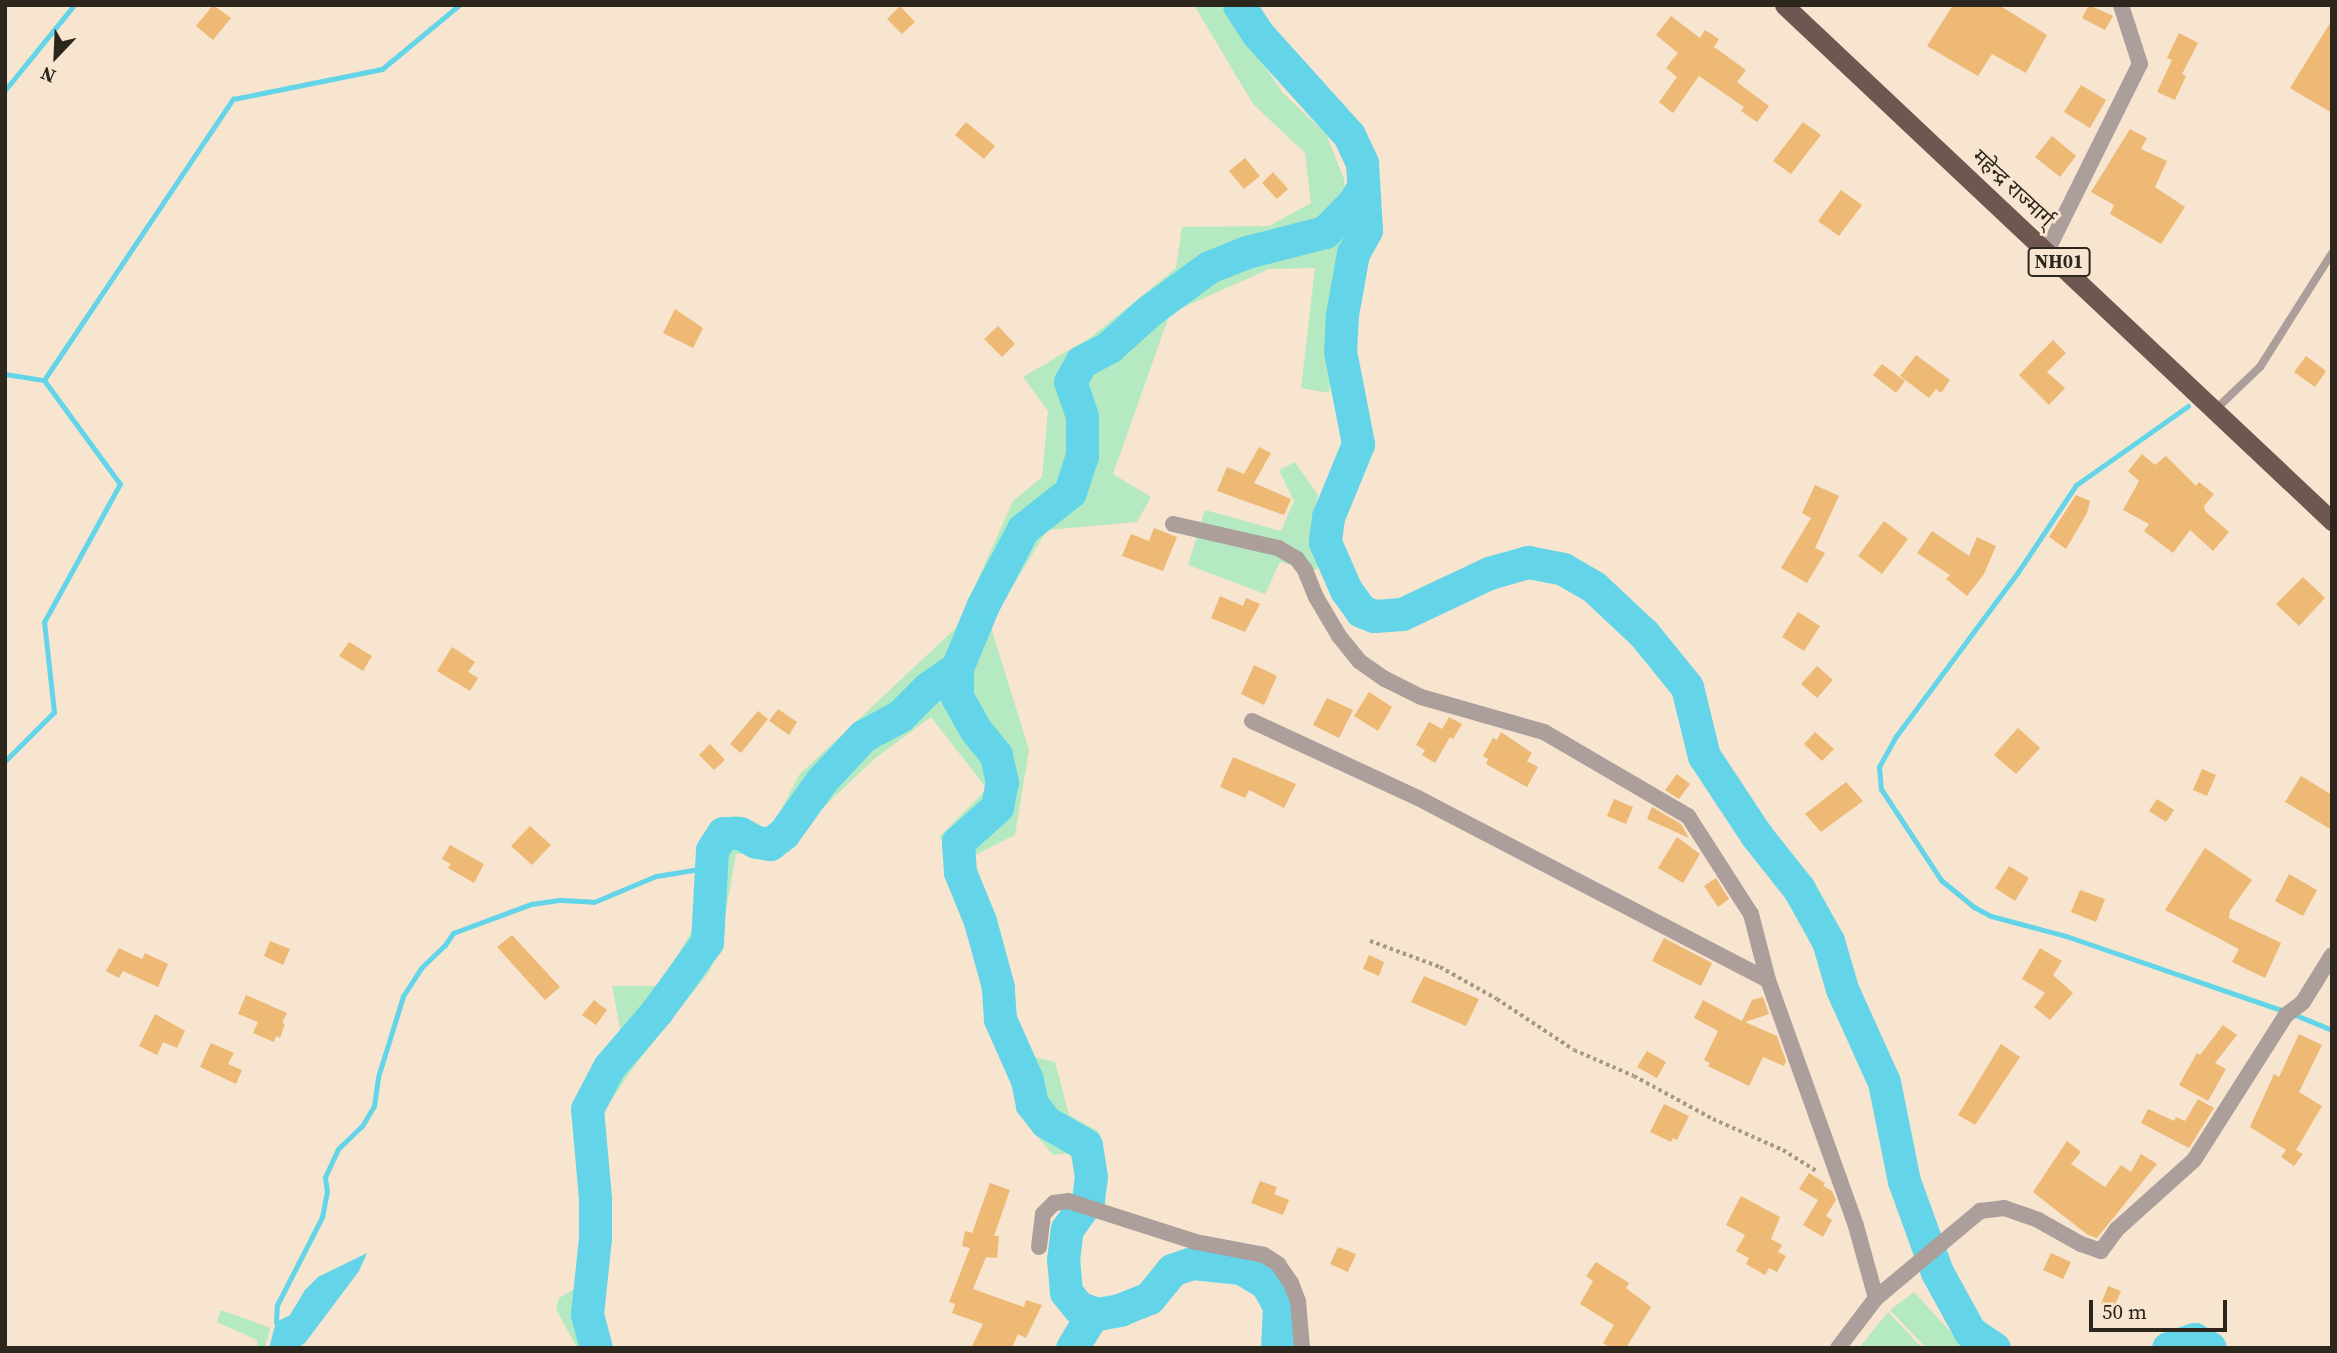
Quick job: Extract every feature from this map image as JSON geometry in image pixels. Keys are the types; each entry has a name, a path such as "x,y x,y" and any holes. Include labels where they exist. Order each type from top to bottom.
{"highway":[{"name":"महेन्द्र राज्मार्ग्","path":"1784,5 2332,521"}],"street":[{"path":"2047,251 2140,64 2122,5"},
{"path":"1173,524 1278,548 1297,559 1305,570 1339,636 1359,661 1385,679 1421,697 1544,732 1688,816 1751,914 1768,980 1870,1270 1877,1297"},
{"path":"1252,721 1418,798 1768,980"},
{"path":"1839,1348 1877,1297 1980,1211 2004,1208 2038,1220 2081,1244 2101,1251 2116,1230 2194,1160 2286,1015 2303,1002 2332,955"},
{"path":"1039,1247 1043,1214 1054,1203 1072,1202 1196,1242 1238,1248 1271,1259 1291,1283 1298,1301 1302,1348"}],"lane":[{"path":"2216,410 2260,367 2332,253"}],"path":[{"path":"1370,941 1440,967 1497,999 1574,1050 1634,1076 1713,1119 1783,1150 1840,1186"}],"green space":[{"path":"1194,5 1252,5 1232,18 1283,93 1326,134 1344,179 1346,247 1329,393 1301,388 1315,268 1269,269 1170,313 1113,474 1151,497 1137,522 1047,530 990,624 1029,750 1015,835 963,861 939,837 987,789 931,717 874,759 775,854 736,854 720,945 709,972 633,1068 598,1120 596,1160 577,1163 579,1103 602,1051 621,1034 612,986 659,986 699,919 713,823 737,815 759,835 776,820 799,775 956,628 1013,501 1042,477 1048,411 1023,377 1091,337 1176,268 1182,227 1269,226 1311,203 1305,153 1253,104"},
{"path":"1295,462 1318,495 1311,534 1326,564 1312,571 1280,562 1265,594 1188,565 1205,510 1281,531 1294,501 1279,470"},
{"path":"1013,1052 1055,1062 1069,1115 1098,1131 1107,1167 1098,1194 1076,1191 1076,1152 1053,1155 1016,1111"},
{"path":"580,1286 594,1291 593,1313 603,1327 607,1348 577,1348 556,1309 559,1298"},
{"path":"1914,1292 1958,1340 1972,1348 1926,1348 1890,1310"},
{"path":"221,1310 270,1328 265,1348 257,1348 257,1340 217,1322"},
{"path":"1888,1312 1922,1348 1859,1348"}],"water":[{"path":"367,1253 359,1271 305,1343 298,1348 269,1348 276,1322 290,1315 305,1290 318,1277"}],"building":[{"path":"213,5 231,18 213,40 196,26"},
{"path":"1953,5 1999,5 2047,35 2026,73 1992,54 1978,76 1927,46"},
{"path":"2089,5 2113,16 2105,30 2082,18"},
{"path":"900,6 915,22 902,34 887,19"},
{"path":"1671,16 1700,38 1705,30 1719,39 1714,47 1746,70 1737,82 1769,106 1757,122 1741,111 1744,107 1699,76 1673,113 1659,102 1677,77 1666,68 1678,53 1656,35"},
{"path":"2332,20 2332,113 2290,88"},
{"path":"2179,33 2198,43 2182,74 2186,76 2175,100 2157,92 2172,60 2167,58"},
{"path":"2081,85 2106,100 2090,128 2064,112"},
{"path":"966,122 995,146 984,159 955,135"},
{"path":"1803,122 1821,135 1791,174 1773,161"},
{"path":"2130,129 2147,138 2141,149 2167,161 2155,187 2185,207 2161,244 2110,214 2114,205 2091,192"},
{"path":"2052,136 2076,156 2060,177 2035,157"},
{"path":"1245,158 1260,176 1244,189 1229,171"},
{"path":"1273,172 1288,189 1277,199 1262,183"},
{"path":"1841,190 1862,205 1839,236 1818,221"},
{"path":"675,309 703,328 693,348 663,333"},
{"path":"998,326 1015,344 1002,357 984,339"},
{"path":"2053,340 2066,353 2047,372 2065,388 2049,405 2019,375"},
{"path":"1916,355 1950,380 1941,393 1936,389 1929,398 1900,376"},
{"path":"2306,356 2326,371 2315,387 2294,372"},
{"path":"1882,364 1905,381 1896,393 1873,375"},
{"path":"1259,447 1271,453 1254,483 1291,499 1284,515 1217,491 1227,467 1244,474"},
{"path":"2142,454 2155,465 2166,456 2196,486 2199,482 2214,494 2204,506 2205,511 2229,532 2213,551 2190,530 2173,553 2144,531 2149,524 2123,510 2139,481 2128,471"},
{"path":"1815,485 1839,496 1815,548 1825,553 1807,583 1781,568 1811,518 1802,513"},
{"path":"2076,495 2090,501 2087,513 2066,549 2049,537"},
{"path":"1884,521 1908,539 1882,574 1858,556"},
{"path":"1154,528 1177,537 1163,571 1122,556 1131,534 1149,541"},
{"path":"1932,531 1969,556 1977,537 1996,546 1984,574 1967,596 1946,579 1950,575 1917,553"},
{"path":"2303,577 2325,598 2299,626 2276,604"},
{"path":"1220,596 1243,606 1246,598 1260,604 1245,632 1211,618"},
{"path":"1798,612 1820,626 1804,651 1782,637"},
{"path":"349,642 372,656 363,671 339,656"},
{"path":"452,647 475,662 468,672 478,678 470,691 437,671"},
{"path":"1254,665 1277,676 1264,705 1241,694"},
{"path":"1817,666 1833,680 1817,698 1801,684"},
{"path":"1369,692 1392,707 1378,731 1354,716"},
{"path":"1327,698 1353,710 1339,738 1313,725"},
{"path":"778,709 797,722 789,735 769,721"},
{"path":"758,711 768,719 741,753 730,744"},
{"path":"1449,717 1462,724 1453,739 1450,737 1435,763 1422,755 1425,750 1416,745 1429,722 1442,729"},
{"path":"2018,728 2040,748 2016,774 1994,755"},
{"path":"1501,732 1532,753 1527,761 1538,767 1527,787 1486,764 1488,759 1483,756 1493,738 1497,740"},
{"path":"1815,732 1834,749 1822,761 1804,744"},
{"path":"710,744 725,760 714,770 699,755"},
{"path":"1233,757 1296,784 1284,808 1249,790 1245,798 1220,787"},
{"path":"2202,769 2216,775 2207,796 2193,790"},
{"path":"1677,774 1690,784 1679,799 1665,790"},
{"path":"2301,776 2332,795 2332,830 2285,802"},
{"path":"1846,782 1863,801 1821,832 1805,814"},
{"path":"1614,799 1633,807 1626,824 1607,816"},
{"path":"2157,799 2174,810 2166,822 2149,811"},
{"path":"1652,807 1681,824 1689,838 1647,819"},
{"path":"530,826 551,845 532,865 511,846"},
{"path":"1677,837 1700,854 1683,883 1658,868"},
{"path":"450,845 484,864 474,883 448,868 451,864 442,859"},
{"path":"2205,848 2252,880 2230,911 2229,918 2281,943 2265,978 2232,962 2239,949 2165,910"},
{"path":"2009,866 2029,878 2015,901 1995,888"},
{"path":"2289,874 2317,890 2303,916 2275,901"},
{"path":"1716,878 1729,899 1718,907 1704,886"},
{"path":"2080,890 2105,899 2096,922 2071,912"},
{"path":"512,935 560,987 545,1000 497,947"},
{"path":"1664,938 1712,963 1701,986 1652,961"},
{"path":"270,941 290,949 283,965 264,956"},
{"path":"119,948 142,959 145,953 168,964 158,987 123,971 119,978 106,971"},
{"path":"2040,948 2062,961 2053,975 2073,993 2050,1020 2034,1007 2045,993 2022,979"},
{"path":"1369,955 1384,962 1379,976 1363,969"},
{"path":"1424,976 1479,999 1466,1026 1411,1002"},
{"path":"246,995 287,1013 282,1023 285,1024 280,1038 276,1036 274,1042 253,1033 258,1022 238,1014"},
{"path":"1763,997 1769,1014 1745,1022 1777,1036 1786,1061 1784,1066 1763,1057 1749,1086 1708,1066 1710,1063 1704,1060 1718,1031 1694,1018 1703,1000 1742,1021 1752,1000"},
{"path":"594,1000 607,1010 596,1025 582,1015"},
{"path":"155,1014 185,1031 177,1048 163,1042 157,1055 139,1046"},
{"path":"2223,1025 2237,1035 2215,1063 2226,1069 2208,1101 2179,1085 2197,1053 2200,1055"},
{"path":"2299,1034 2322,1045 2299,1092 2322,1106 2296,1150 2303,1154 2294,1166 2281,1157 2286,1150 2250,1127 2274,1074 2279,1077"},
{"path":"211,1043 234,1053 228,1064 242,1070 236,1084 200,1067"},
{"path":"2001,1044 2020,1057 1975,1125 1958,1115"},
{"path":"1647,1051 1666,1062 1657,1078 1637,1067"},
{"path":"2198,1099 2214,1108 2189,1148 2141,1123 2148,1109 2174,1121 2176,1117 2185,1121"},
{"path":"1664,1104 1689,1116 1677,1140 1673,1138 1671,1142 1650,1132"},
{"path":"2067,1141 2081,1152 2071,1164 2105,1187 2121,1165 2131,1172 2141,1154 2157,1164 2097,1238 2088,1235 2033,1192"},
{"path":"1809,1173 1825,1183 1823,1186 1832,1191 1836,1200 1826,1216 1832,1220 1823,1237 1803,1225 1818,1200 1799,1189"},
{"path":"1260,1181 1277,1187 1274,1194 1289,1200 1283,1215 1251,1203"},
{"path":"990,1183 1010,1190 994,1236 999,1236 997,1258 986,1257 973,1289 1024,1307 1026,1300 1042,1305 1026,1338 1018,1334 1012,1348 971,1348 983,1324 952,1313 955,1304 949,1302 970,1248 962,1246 965,1231 972,1233"},
{"path":"1741,1196 1780,1217 1771,1239 1782,1245 1778,1252 1786,1256 1777,1272 1769,1268 1765,1275 1746,1264 1749,1258 1736,1251 1745,1235 1726,1225"},
{"path":"1338,1247 1356,1254 1348,1272 1330,1264"},
{"path":"2051,1253 2071,1262 2063,1279 2043,1270"},
{"path":"1596,1262 1629,1283 1626,1288 1651,1307 1626,1348 1611,1348 1603,1343 1614,1325 1580,1304 1593,1281 1586,1276"},
{"path":"2108,1286 2121,1291 2113,1309 2101,1304"}],"waterway":[{"path":"5,90 74,5"},
{"path":"5,374 44,380 233,99 382,69 459,5"},
{"path":"1239,5 1257,33 1349,135 1362,163 1366,230 1353,253 1342,315 1340,351 1358,444 1328,517 1325,542 1346,590 1361,611 1374,616 1402,614 1489,573 1528,562 1563,569 1594,587 1644,634 1687,687 1704,756 1757,836 1799,889 1828,941 1842,989 1884,1082 1904,1181 1937,1272 1970,1332 1994,1348"},
{"path":"1277,1348 1279,1306 1266,1283 1241,1268 1192,1263 1172,1270 1149,1298 1120,1310 1098,1314 1079,1308 1066,1292 1063,1260 1067,1229 1088,1200 1091,1177 1086,1145 1046,1122 1032,1104 1027,1080 1000,1019 998,987 980,921 960,872 958,842 997,807 1002,782 996,755 975,729 957,697 957,668 983,605 1023,529 1070,492 1082,456 1082,416 1070,382 1081,362 1109,347 1149,311 1209,267 1247,252 1325,232 1355,201 1363,186"},
{"path":"5,761 54,712 44,622 120,484 44,380"},
{"path":"2188,406 2076,485 2018,572 1896,736 1879,767 1881,789 1941,880 1974,907 1991,916 2066,936 2332,1030"},
{"path":"596,1348 587,1314 595,1238 595,1198 587,1109 609,1067 657,1011 707,942 712,850 723,833 740,833 756,842 770,844 784,833 822,780 863,736 900,716 928,688 957,668"},
{"path":"276,1322 277,1305 322,1217 327,1192 325,1177 338,1149 362,1126 374,1106 378,1077 403,996 421,968 445,945 453,933 531,904 561,900 594,902 656,876 699,869 713,862"},
{"path":"1072,1348 1088,1321 1086,1310"},
{"path":"2168,1348 2194,1339 2210,1348"}]}
